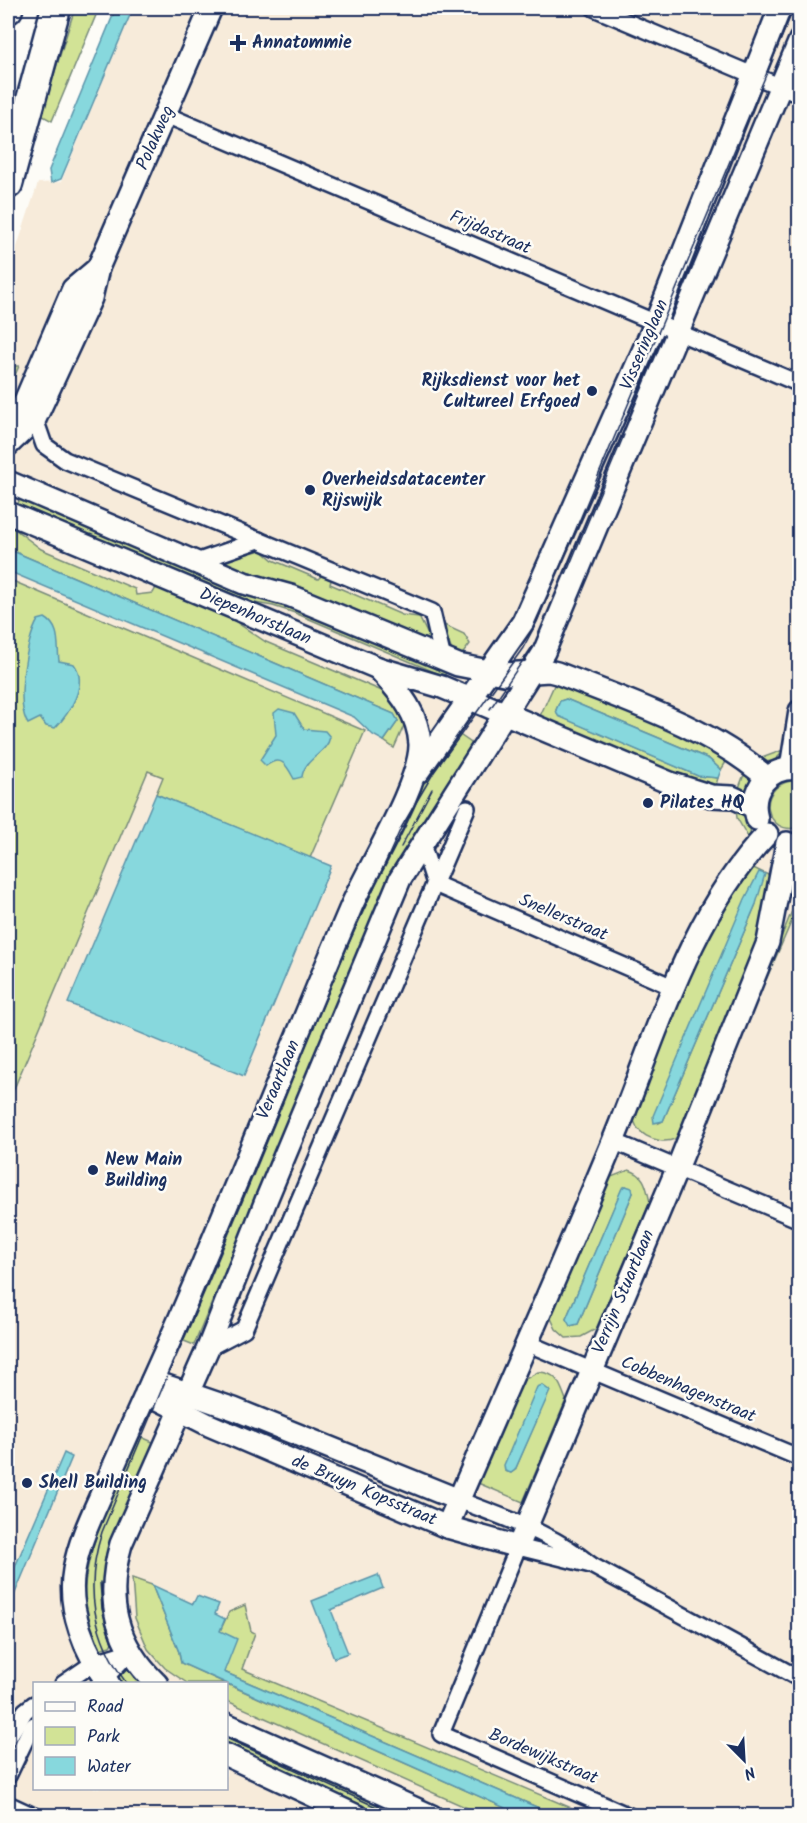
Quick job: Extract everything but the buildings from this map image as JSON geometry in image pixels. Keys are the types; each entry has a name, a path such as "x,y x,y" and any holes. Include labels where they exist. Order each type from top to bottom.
{"highway":[{"path":"8,184 56,8"}],"street":[{"name":"Polakweg","path":"8,445 35,419 91,298 98,268 211,8"},
{"path":"594,8 800,95"},
{"name":"Visseringlaan","path":"489,672 523,622 655,324 780,8"},
{"name":"Visseringlaan","path":"530,673 544,652 800,40"},
{"name":"Frijdastraat","path":"166,115 800,384"},
{"name":"Polakweg","path":"8,424 22,408 73,289 98,268"},
{"path":"35,419 44,445 65,460 432,612 443,660"},
{"name":"Diepenhorstlaan","path":"8,482 244,583 291,596 443,660 489,672 549,671 557,673 659,715 741,757 767,778"},
{"name":"Diepenhorstlaan","path":"8,513 378,668 434,684 506,712 670,783 711,796 732,797 754,807"},
{"name":"Diepenhorstlaan","path":"196,562 260,540"},
{"name":"Veraartlaan","path":"378,668 411,707 416,721 420,747 411,782"},
{"path":"489,672 506,712"},
{"name":"Veraartlaan","path":"102,1677 80,1630 75,1609 73,1571 86,1531 352,905 411,782 489,672"},
{"name":"Veraartlaan","path":"156,1682 142,1669 117,1620 112,1596 113,1572 121,1544 208,1348 267,1198 400,879 530,673"},
{"path":"793,843 767,834 757,819 754,807 759,788 767,778 778,771 795,768 800,711"},
{"path":"208,1348 244,1329 467,808"},
{"path":"447,1527 529,1344 708,913 753,849 767,834"},
{"name":"Verrijn Stuartlaan","path":"441,1734 525,1526 677,1169 768,942 793,843"},
{"path":"422,844 435,884"},
{"name":"Snellerstraat","path":"435,884 675,988"},
{"path":"613,1141 800,1220"},
{"name":"Cobbenhagenstraat","path":"529,1344 800,1458"},
{"name":"de Bruyn Kopsstraat","path":"149,1387 447,1527 591,1565"},
{"name":"de Bruyn Kopsstraat","path":"184,1402 234,1409 525,1526 574,1550 591,1565 800,1679"},
{"path":"70,1682 102,1677 131,1651"},
{"path":"8,1738 25,1712 33,1705"},
{"path":"228,1725 432,1815"},
{"path":"8,1776 33,1727"},
{"name":"Bordewijkstraat","path":"441,1734 630,1815"},
{"path":"20,1751 33,1740"},
{"path":"228,1756 357,1815"},
{"path":"8,1804 34,1815"}],"shaded area":[{"path":"133,8 799,8 799,1815 8,1816 8,274 38,183 61,182"}],"green space":[{"path":"75,8 99,8 52,121 41,115"},
{"path":"8,366 19,366 8,391"},
{"path":"21,497 448,670 444,676 295,613 273,606 236,600 16,507"},
{"path":"8,524 41,549 135,589 136,595 153,593 157,586 224,614 266,642 382,691 391,698 406,721 394,748 384,741 398,721 394,714 8,549"},
{"path":"261,550 273,560 318,579 323,574 332,577 330,584 402,615 419,617 433,645 304,590 218,562"},
{"path":"8,579 365,731 310,858 156,794 163,777 148,771 8,1103"},
{"path":"442,624 464,634 470,644 461,656 452,651"},
{"path":"556,681 582,688 729,757 721,770 709,759 566,699 560,701 556,710 559,716 698,776 718,778 714,792 541,722 540,716"},
{"path":"454,731 474,745 435,802 409,850 242,1247 236,1245 194,1345 179,1339 384,856 426,775"},
{"path":"786,749 774,761 762,762 759,759"},
{"path":"750,769 755,774 747,797 736,796 743,777"},
{"path":"791,781 799,783 799,827 788,828 772,819 769,801 779,785"},
{"path":"736,809 749,821 749,839 737,818"},
{"path":"749,866 777,879 769,919 681,1130 675,1139 660,1141 640,1131 636,1126 634,1111 701,952 698,949","holes":["756,904 663,1121 659,1123"]},
{"path":"798,886 799,904 766,980 764,979 794,906"},
{"path":"629,1170 635,1172 644,1182 650,1202 596,1329 581,1337 566,1338 556,1329 549,1314 606,1179","holes":["626,1186 633,1193 578,1324 571,1326 566,1319 622,1189"]},
{"path":"538,1372 550,1374 560,1384 566,1400 523,1502 478,1483 520,1382","holes":["542,1385 549,1391 515,1470 511,1473 505,1471"]},
{"path":"139,1436 155,1443 120,1528 115,1638 110,1646 99,1649 88,1626 84,1599 87,1571 94,1542 105,1513"},
{"path":"132,1578 152,1585 179,1652 181,1663 223,1682 186,1682 165,1668 148,1649 135,1618"},
{"path":"245,1605 251,1631 255,1633 242,1669 588,1815 555,1815 224,1672 220,1631 229,1612"},
{"path":"124,1669 132,1669 145,1682 117,1682 117,1674"},
{"path":"228,1684 521,1815 483,1815 228,1701"},
{"path":"228,1732 424,1815 368,1815 228,1750"}],"water":[{"path":"116,8 133,8 61,179 51,183 49,170"},
{"path":"8,549 394,714 398,721 384,741 373,735 354,717 8,571"},
{"path":"45,618 54,626 56,632 59,661 74,664 79,680 71,707 55,728 46,726 40,718 28,724 22,702 26,656 38,620"},
{"path":"566,699 709,759 721,770 718,778 698,776 558,716 556,710 560,701"},
{"path":"279,709 294,713 304,729 325,731 330,737 325,748 307,765 302,777 294,779 280,761 266,766 260,760 276,735 274,713"},
{"path":"156,794 331,866 244,1076 68,1003"},
{"path":"759,872 765,874 756,904 663,1121 654,1123 653,1116 745,899"},
{"path":"626,1186 632,1188 633,1193 578,1324 570,1326 566,1319 622,1188"},
{"path":"542,1385 550,1391 515,1470 511,1473 505,1471 504,1465 537,1387"},
{"path":"64,1453 72,1457 8,1610 8,1583"},
{"path":"378,1575 383,1588 331,1610 348,1653 334,1658 312,1601"},
{"path":"152,1585 193,1604 197,1596 219,1604 215,1614 225,1619 220,1631 237,1639 224,1672 555,1815 521,1815 228,1684 228,1682 181,1663 179,1652"}],"tram line":[{"path":"126,1682 106,1648 95,1611 94,1573 102,1532 348,945 401,828 434,772 523,648 537,622 794,8"},
{"path":"566,574 624,435"},
{"path":"490,709 532,647"},
{"path":"401,847 432,789"},
{"path":"100,1582 102,1609 112,1643"},
{"path":"228,1739 396,1816"}],"place":[{"name":"Annatommie","path":"238,43"},
{"name":"Rijksdienst voor het Cultureel Erfgoed","path":"592,391"},
{"name":"Overheidsdatacenter Rijswijk","path":"310,490"},
{"name":"Pilates HQ","path":"648,803"},
{"name":"New Main Building","path":"93,1170"},
{"name":"Shell Building","path":"27,1483"}]}
